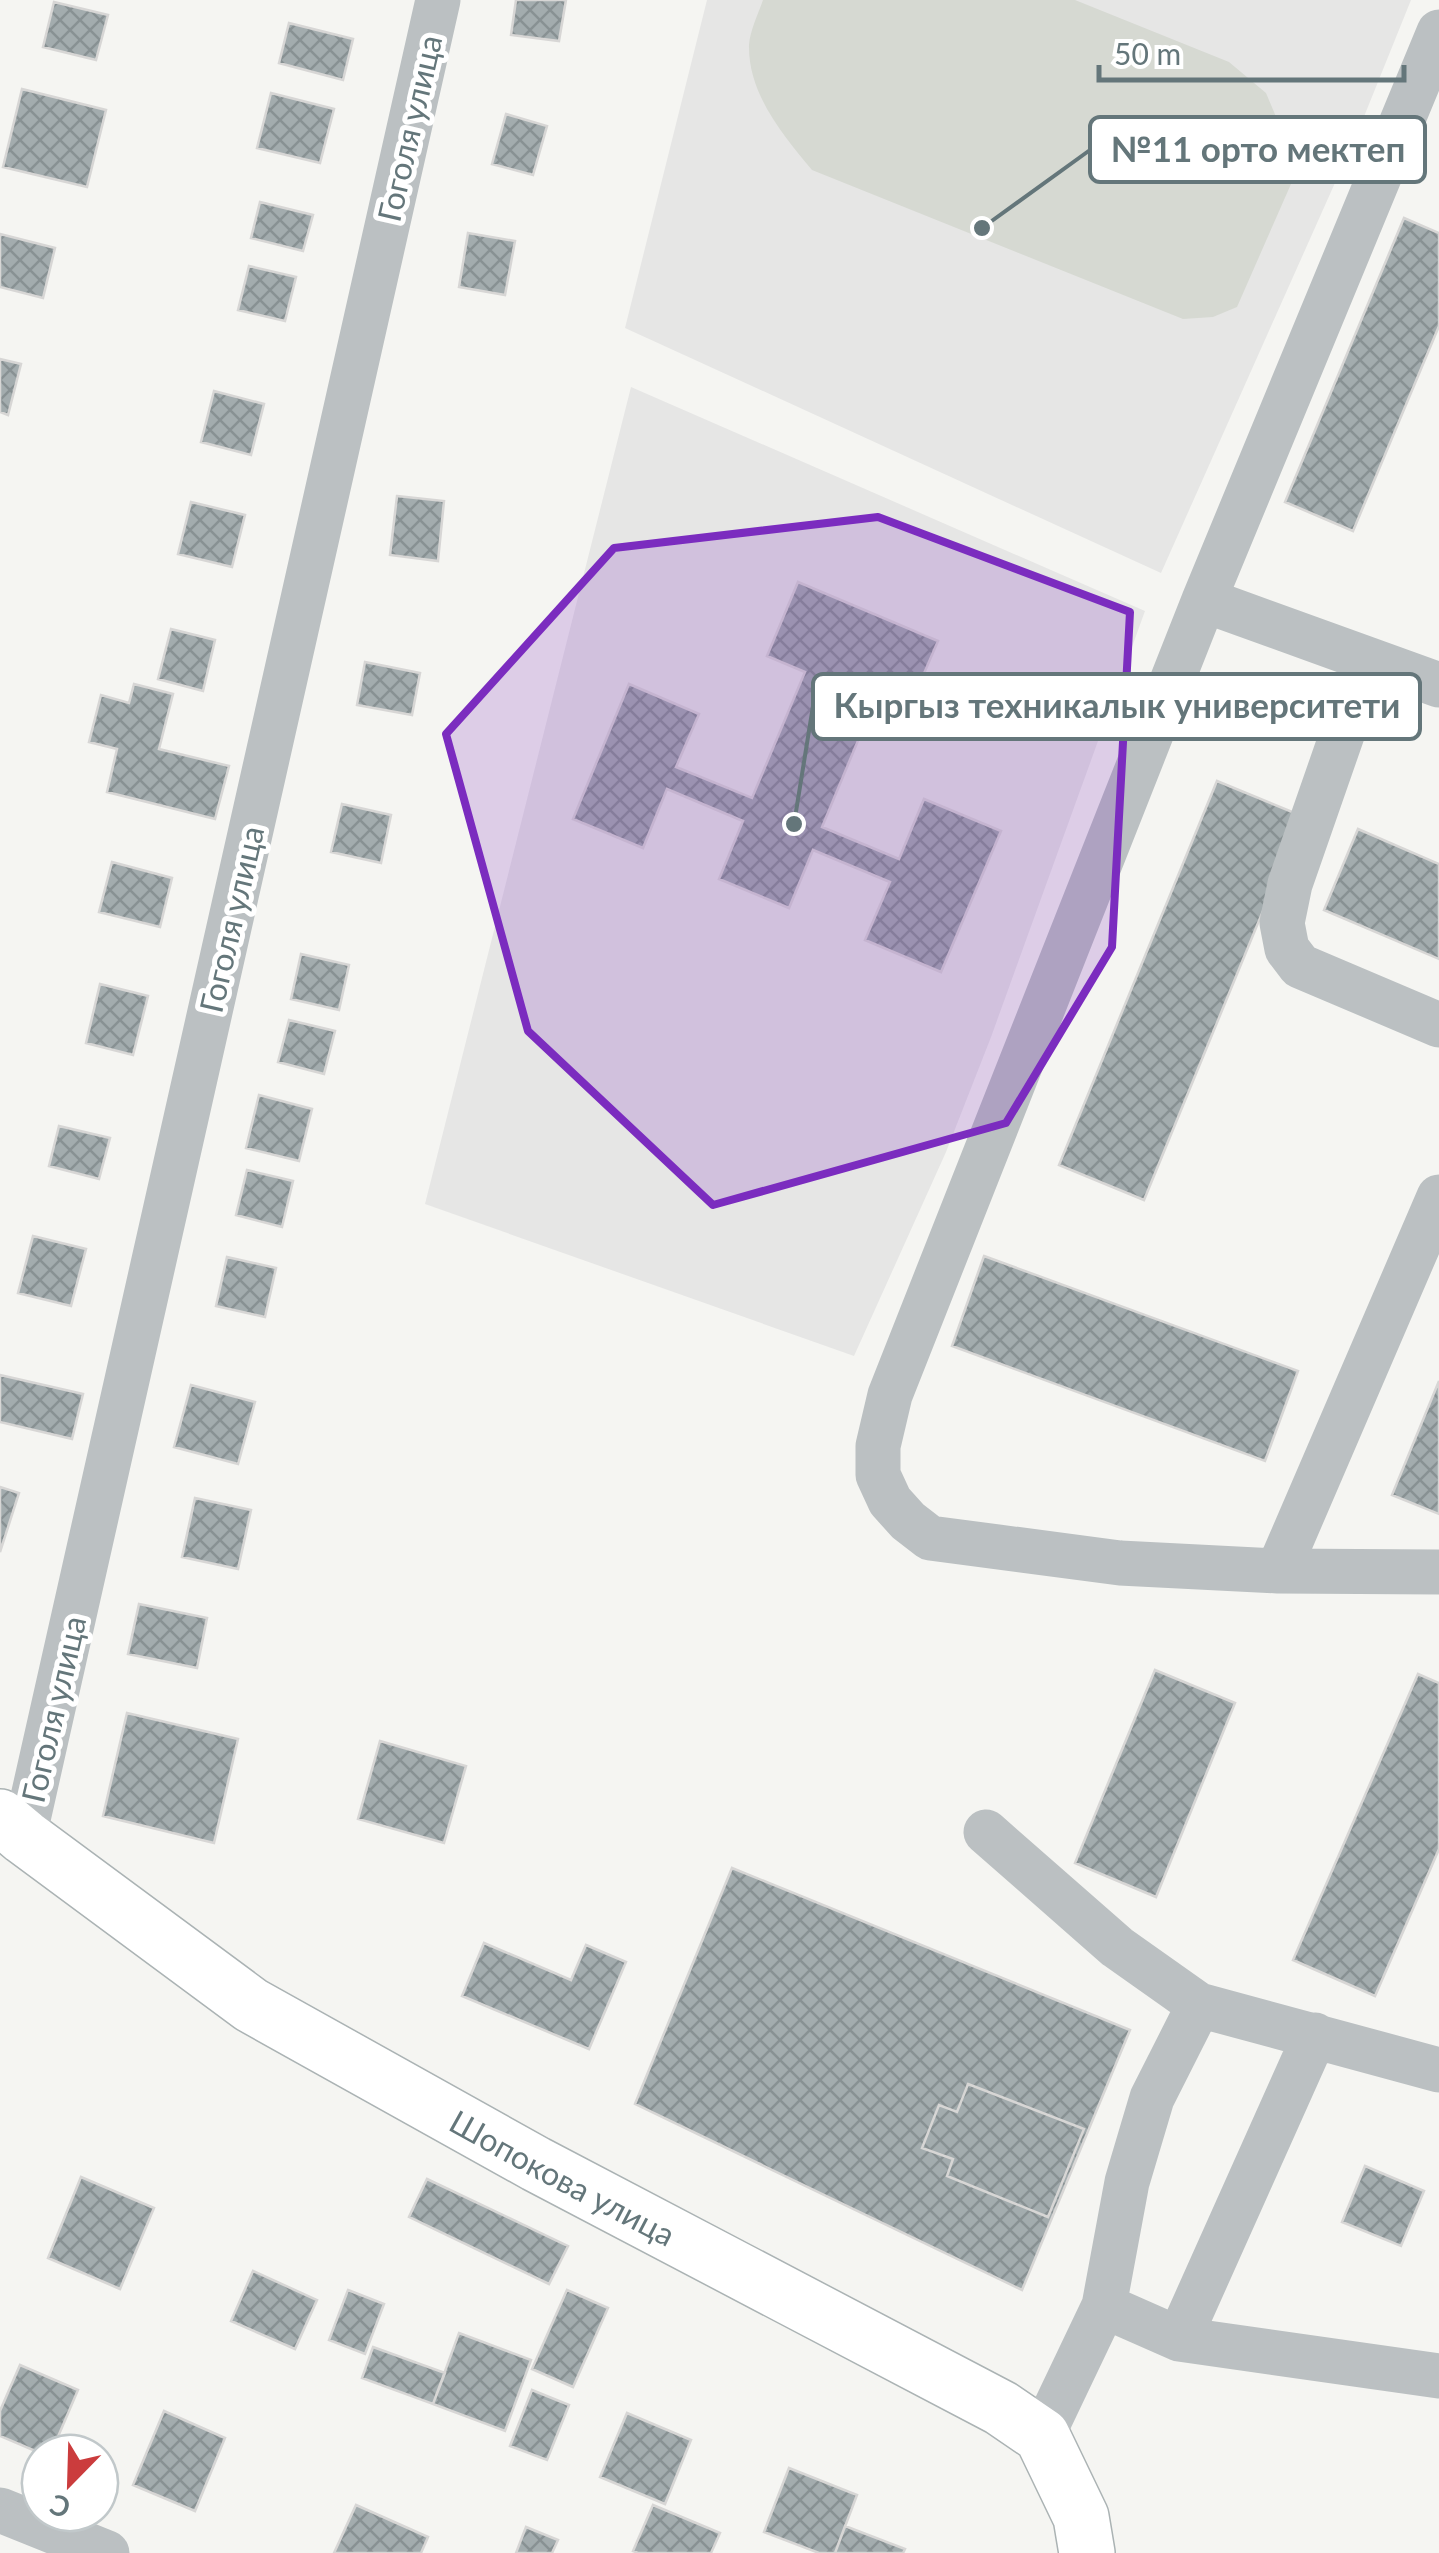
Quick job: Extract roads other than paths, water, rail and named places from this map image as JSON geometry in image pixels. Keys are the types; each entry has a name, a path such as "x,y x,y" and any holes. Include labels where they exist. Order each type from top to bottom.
{"street":[{"name":"Гоголя улица","path":"12,1827 438,0"},
{"path":"1439,32 1204,600 890,1395 878,1446 878,1476 890,1500 930,1538 1120,1563 1278,1572 1439,1572"},
{"path":"1204,600 1439,686"},
{"path":"1368,660 1290,884 1282,924 1286,949 1300,966 1439,1025"},
{"path":"1278,1572 1439,1198"},
{"name":"Шопокова улица","path":"12,1827 251,2005 536,2164 1001,2408 1042,2436"},
{"path":"986,1832 1118,1947 1199,2004 1439,2070"},
{"path":"1086,2553 1080,2516 1042,2436 1104,2306 1127,2182 1152,2098 1199,2004"},
{"path":"1179,2339 1316,2035"},
{"path":"1104,2306 1179,2339 1439,2376"},
{"path":"0,2510 107,2553"}],"place":[{"name":"№11 орто мектеп","path":"982,228"},
{"name":"Кыргыз техникалык университети","path":"794,824"}]}
